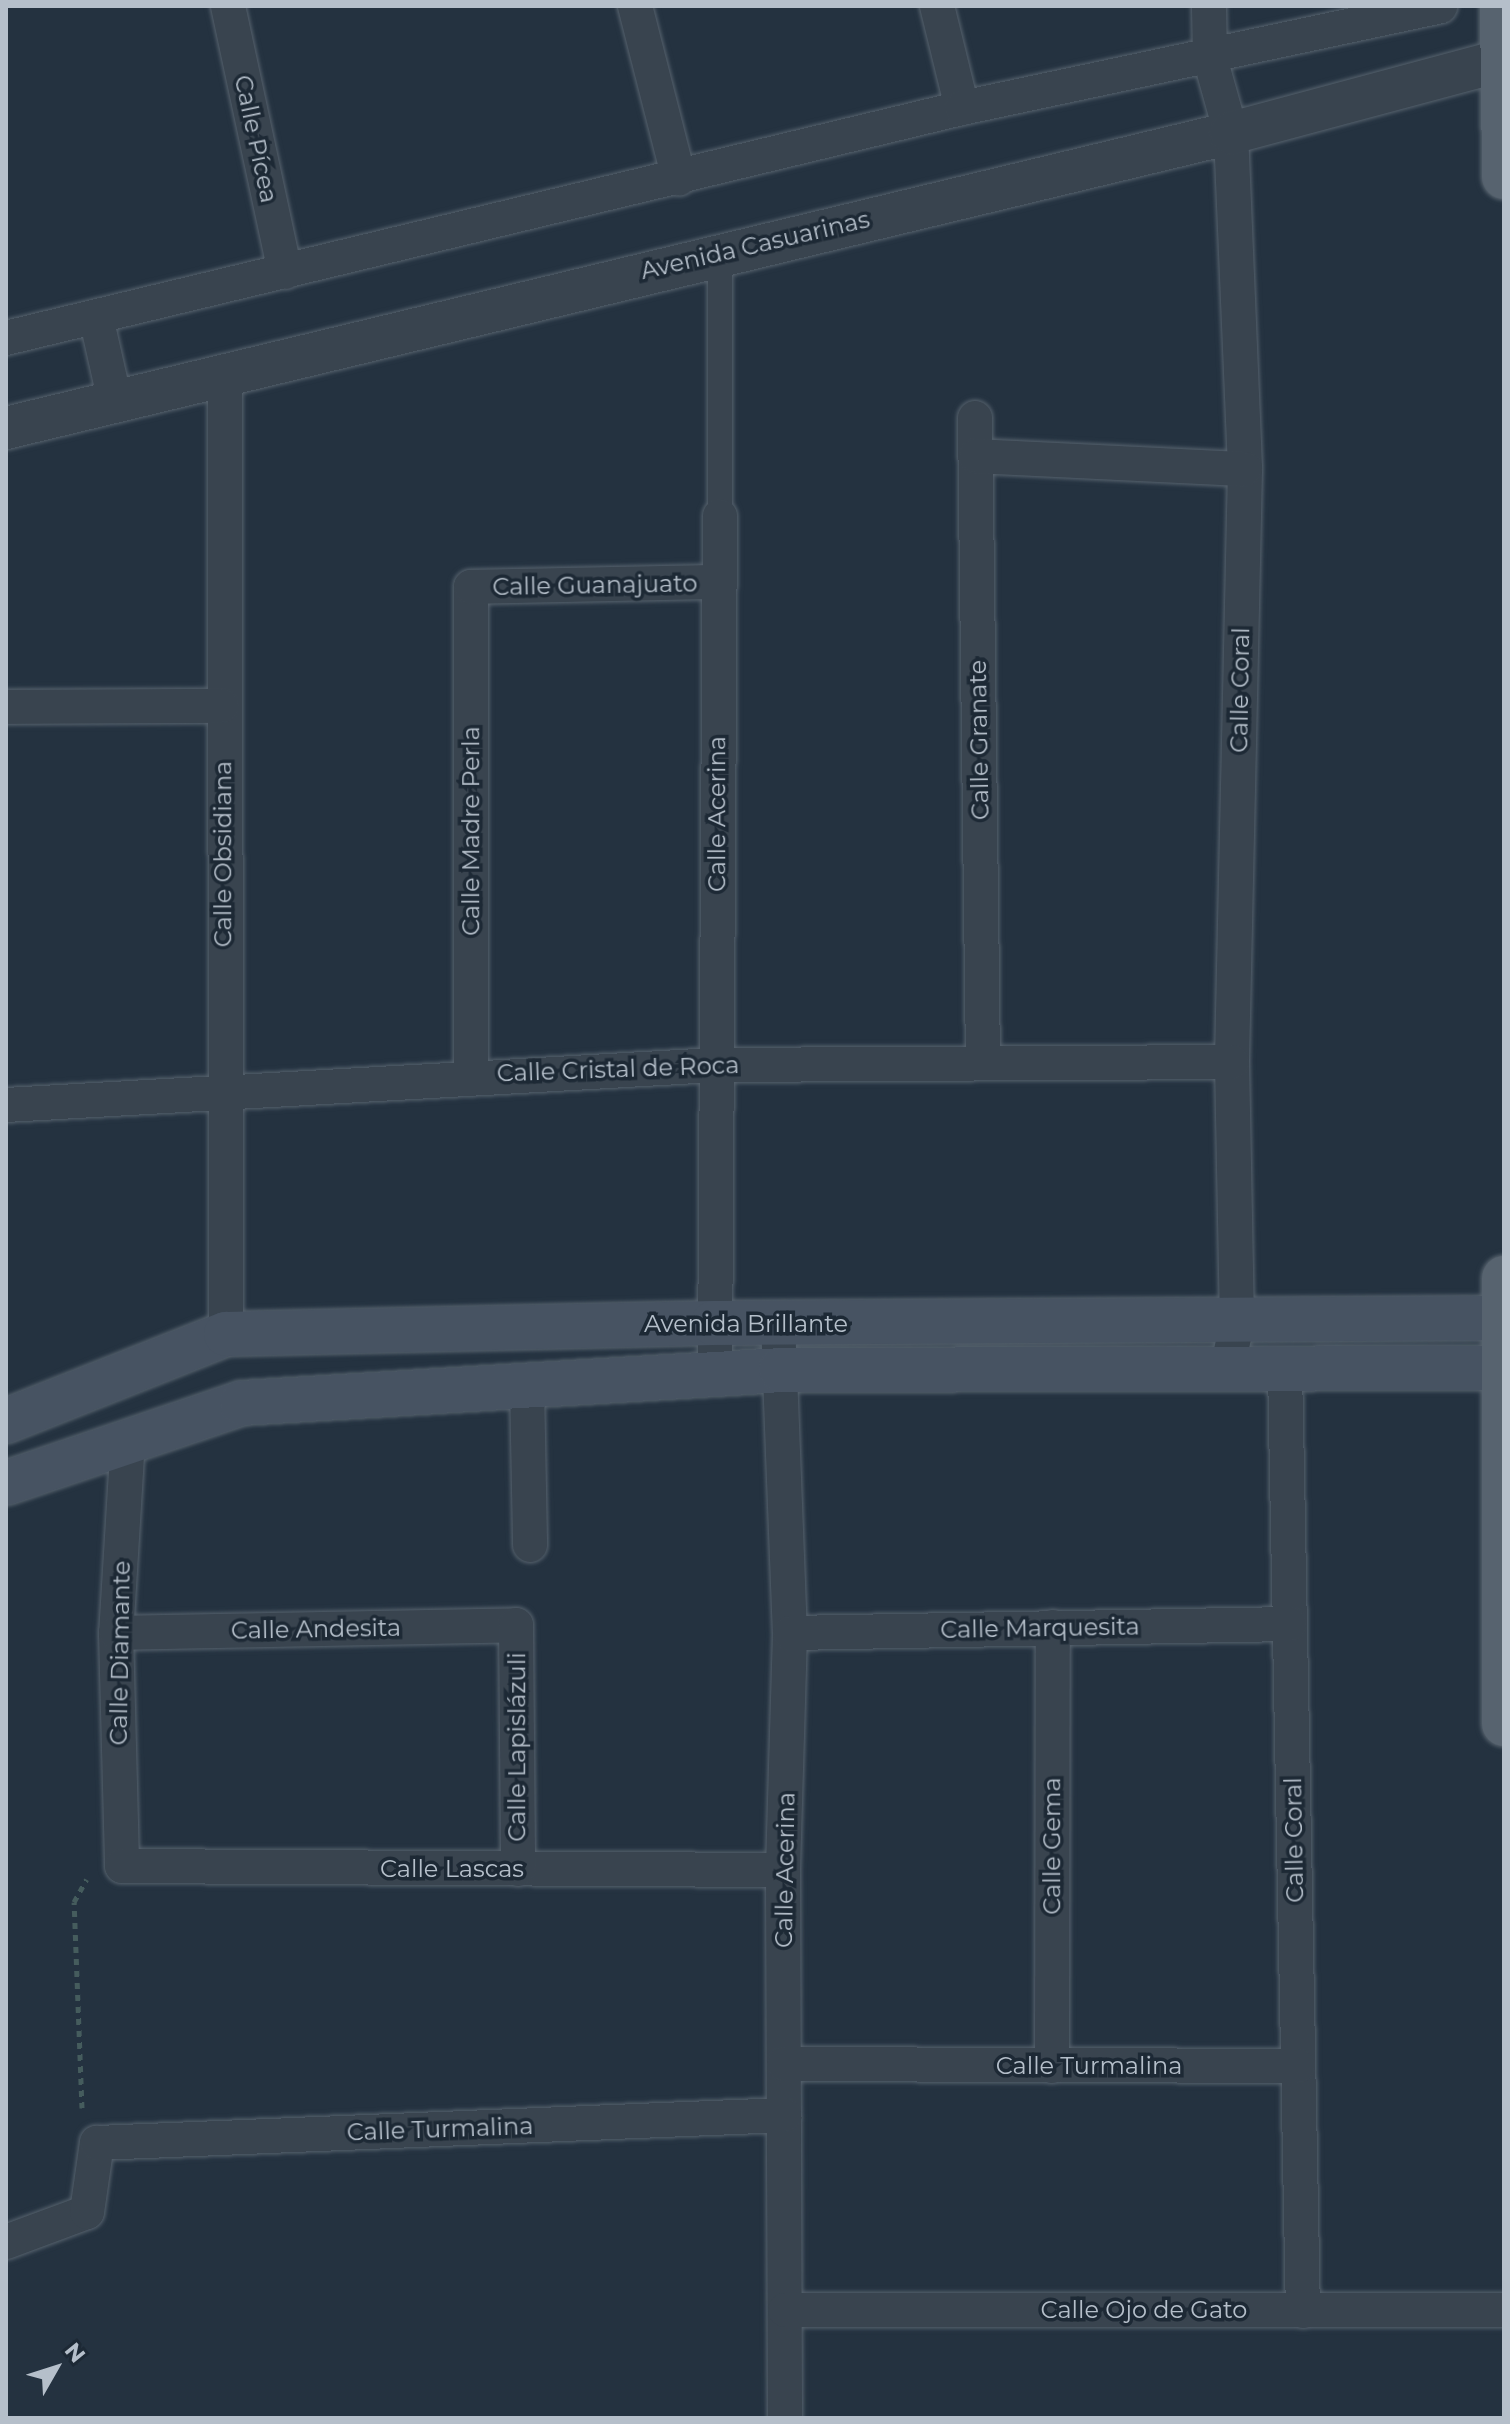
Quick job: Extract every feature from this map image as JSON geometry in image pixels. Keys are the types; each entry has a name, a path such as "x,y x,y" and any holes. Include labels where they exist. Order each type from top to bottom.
{"main road":[{"path":"1502,6 1504,177"},
{"path":"1504,1278 1504,1724"},
{"name":"Avenida Brillante","path":"6,1421 226,1334 713,1323 1237,1324 1503,1318"},
{"name":"Avenida Brillante","path":"6,1483 128,1439 242,1403 781,1370 1503,1368"}],"street":[{"name":"Calle Pícea","path":"228,6 285,272"},
{"path":"635,6 679,178"},
{"path":"937,6 962,108"},
{"name":"Calle Coral","path":"1209,6 1210,58 1231,133 1245,469 1232,1062 1237,1324 1227,1369"},
{"path":"7,333 96,317 962,108 1210,58 1440,6"},
{"name":"Avenida Casuarinas","path":"6,428 720,253 1231,133 1503,61"},
{"name":"Calle Acerina","path":"715,1374 720,253"},
{"path":"96,317 115,401"},
{"name":"Calle Obsidiana","path":"225,374 222,706 226,1334"},
{"name":"Calle Granate","path":"975,418 983,1063"},
{"path":"976,456 1245,469"},
{"name":"Calle Guanajuato","path":"471,587 719,582"},
{"name":"Calle Madre Perla","path":"471,587 471,1075"},
{"path":"6,707 222,706"},
{"name":"Calle Cristal de Roca","path":"6,1105 225,1094 471,1075 715,1065 1232,1062"},
{"name":"Calle Acerina","path":"778,1323 790,1633 783,1870 785,2418"},
{"name":"Calle Coral","path":"1285,1369 1303,2311"},
{"path":"527,1385 530,1545"},
{"name":"Calle Diamante","path":"122,1866 116,1633 128,1439"},
{"name":"Calle Marquesita","path":"790,1633 1290,1624"},
{"name":"Calle Andesita","path":"116,1633 516,1625"},
{"name":"Calle Lapislázuli","path":"516,1625 518,1869"},
{"name":"Calle Gema","path":"1052,2066 1053,1627"},
{"name":"Calle Lascas","path":"122,1866 783,1870"},
{"name":"Calle Turmalina","path":"784,2064 1298,2066"},
{"name":"Calle Turmalina","path":"97,2143 784,2115"},
{"path":"6,2242 87,2212 97,2143"},
{"name":"Calle Ojo de Gato","path":"785,2310 1504,2310"}],"path":[{"path":"97,2143 79,2100 74,1902 85,1880 122,1866"}]}
